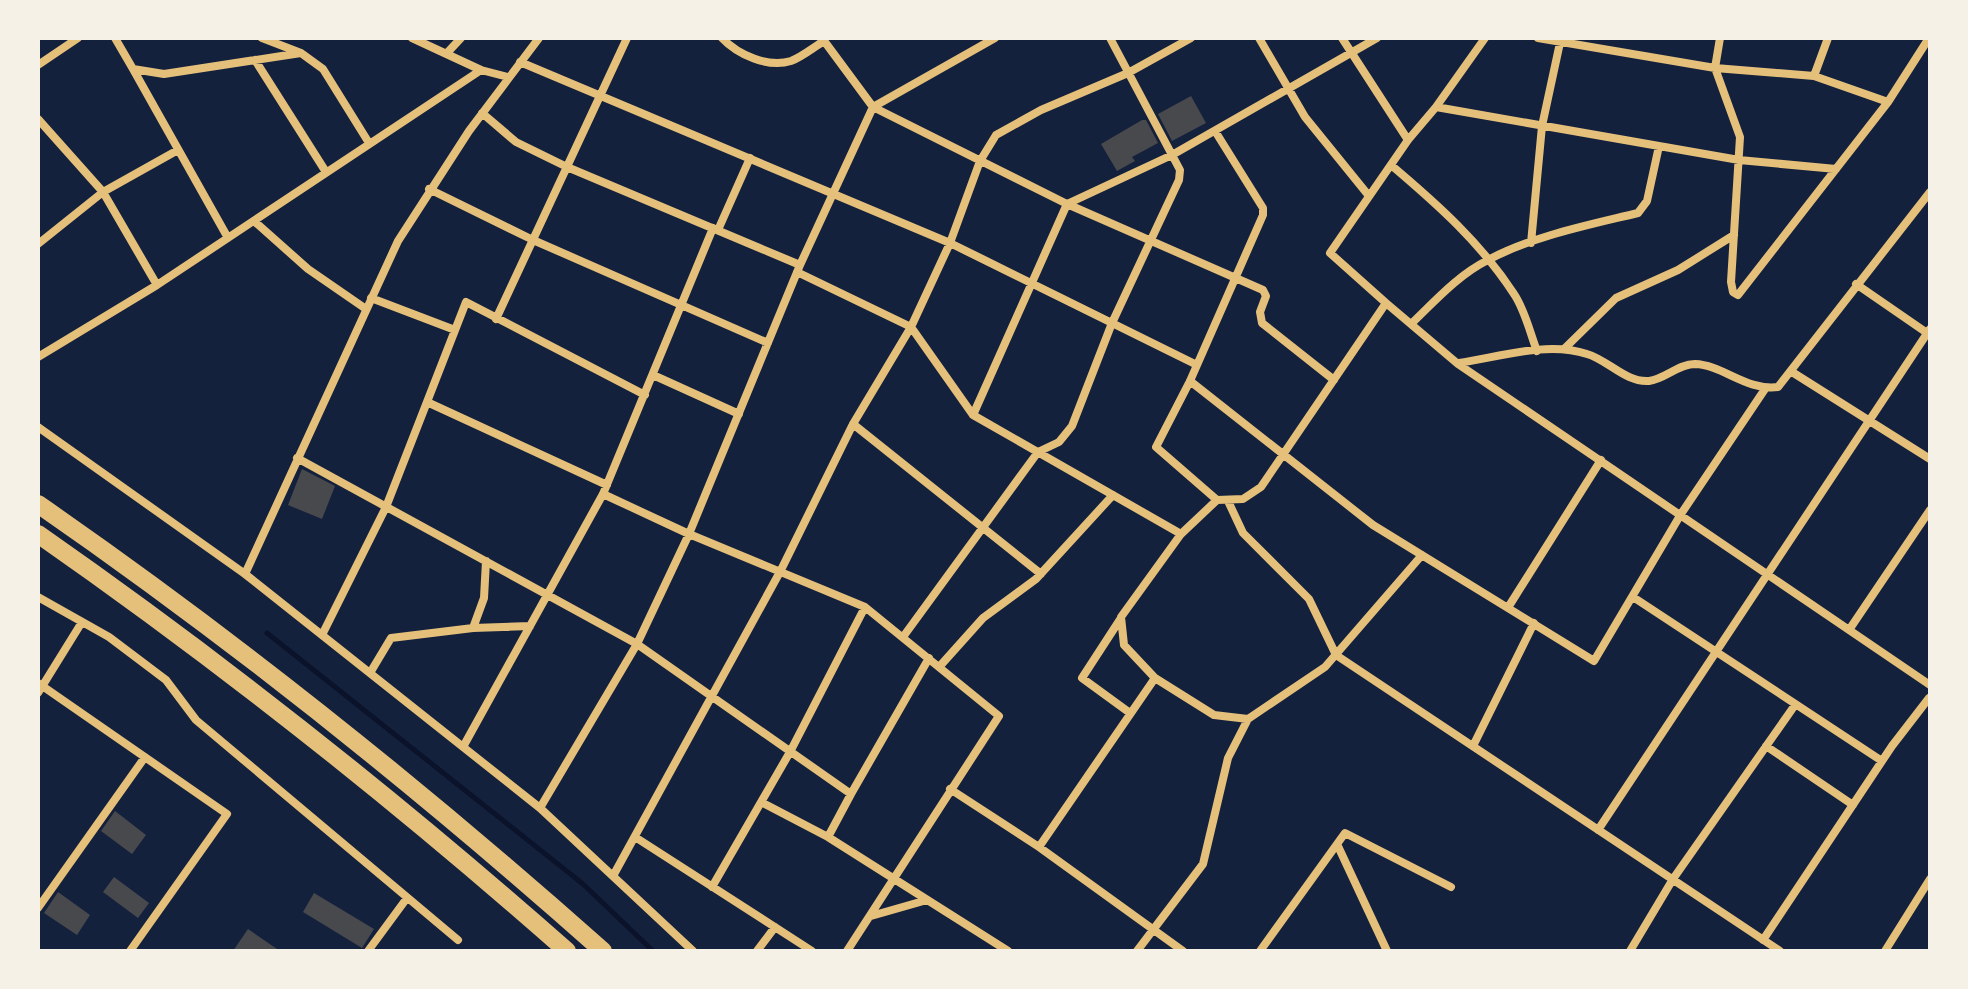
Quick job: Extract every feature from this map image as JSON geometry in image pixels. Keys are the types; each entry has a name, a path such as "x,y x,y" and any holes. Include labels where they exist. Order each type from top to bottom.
{"highway":[{"path":"38,504 184,607 347,734 476,839 603,951"},
{"path":"38,534 172,628 331,751 567,951"}],"street":[{"path":"38,65 78,38"},
{"path":"115,38 228,238"},
{"path":"262,38 314,59 369,143"},
{"path":"412,38 481,70 508,77"},
{"path":"447,53 461,38"},
{"path":"245,574 398,241 429,189 539,38"},
{"path":"496,319 627,38"},
{"path":"722,38 732,48 763,62 791,61 823,40 873,107 1067,204 1263,290 1266,296 1260,312 1262,323 1334,380"},
{"path":"540,808 637,644 689,534 799,268 873,107 995,38"},
{"path":"903,637 1038,452 1059,442 1072,426 1112,323 1179,180 1180,170 1110,38"},
{"path":"613,876 781,570 853,424 911,327 950,243 980,161 996,135 1041,110 1128,73 1191,38"},
{"path":"1259,38 1305,117 1369,196"},
{"path":"1342,38 1408,140"},
{"path":"973,415 1067,204 1172,155 1377,38"},
{"path":"1485,38 1436,107 1408,140 1330,253 1458,364 1930,685"},
{"path":"1538,38 1715,68 1814,76 1888,102"},
{"path":"1720,38 1715,68 1740,137 1731,282 1733,292 1738,295 1888,102 1929,38"},
{"path":"1814,76 1828,38"},
{"path":"1531,243 1542,126 1560,40"},
{"path":"133,69 164,74 301,53"},
{"path":"255,60 326,172"},
{"path":"520,62 950,243 1197,365"},
{"path":"38,357 157,285 481,70"},
{"path":"1436,107 1739,160 1836,169"},
{"path":"482,113 516,142 799,268 911,327 973,415 1181,534"},
{"path":"38,119 103,192 157,285"},
{"path":"1215,131 1263,208 1260,223 1190,381 1156,447 1217,500 1243,499 1261,487 1386,303"},
{"path":"1411,324 1460,278 1489,259 1531,243 1638,213 1647,201 1659,146"},
{"path":"38,244 103,192 178,150"},
{"path":"463,747 605,490 681,305 750,158"},
{"path":"1391,165 1447,213 1489,259 1516,296 1537,351"},
{"path":"429,189 533,240 768,343"},
{"path":"1458,364 1564,349 1590,354 1628,376 1650,381 1671,370 1696,364 1765,389 1778,387 1930,192"},
{"path":"254,221 308,269 366,309"},
{"path":"1564,349 1616,298 1678,270 1734,235"},
{"path":"1598,830 1929,333 1856,284"},
{"path":"371,298 455,330"},
{"path":"322,635 386,507 466,302 645,395"},
{"path":"1792,372 1873,420 1930,459"},
{"path":"653,375 739,414"},
{"path":"1190,381 1373,525 1594,661 1681,514 1765,389"},
{"path":"427,402 689,534 865,607 999,716 847,951"},
{"path":"853,424 1041,574"},
{"path":"38,427 245,574 540,808 693,951"},
{"path":"297,458 637,644 851,794"},
{"path":"1509,606 1601,460"},
{"path":"940,666 983,618 1041,574 1113,495"},
{"path":"1130,713 1082,678 1121,617 1181,534 1217,500"},
{"path":"1228,501 1243,533 1309,599 1336,655 1780,951"},
{"path":"1849,630 1930,510"},
{"path":"1137,951 1203,864 1228,758 1248,719 1325,667 1422,555"},
{"path":"473,628 484,598 486,561"},
{"path":"38,597 82,622 166,680 196,720 458,940"},
{"path":"1633,597 1882,761"},
{"path":"712,887 790,752 865,607"},
{"path":"1121,617 1124,645 1155,678 1214,715 1248,719"},
{"path":"82,622 39,687 227,814 130,951"},
{"path":"1473,746 1534,623"},
{"path":"370,673 391,638 473,628 530,626"},
{"path":"828,837 929,658"},
{"path":"1039,847 1155,678"},
{"path":"1763,940 1882,761 1930,698"},
{"path":"1630,951 1673,879 1795,705"},
{"path":"1766,746 1853,805"},
{"path":"38,908 145,757"},
{"path":"950,789 1039,847 1183,951"},
{"path":"761,802 828,837 1008,951"},
{"path":"1260,951 1345,833 1451,887"},
{"path":"635,837 812,951"},
{"path":"1337,844 1387,951"},
{"path":"1885,951 1930,879"},
{"path":"368,951 407,898"},
{"path":"871,916 927,900"},
{"path":"757,951 775,927"}],"building":[{"path":"1191,96 1206,123 1172,141 1158,114"},
{"path":"1146,120 1158,143 1132,157 1135,161 1117,171 1101,144"},
{"path":"302,469 335,486 322,519 288,505"},
{"path":"115,811 146,835 132,854 101,831"},
{"path":"114,877 149,903 138,918 103,892"},
{"path":"58,892 90,915 77,935 44,913"},
{"path":"314,893 374,929 362,948 303,912"},
{"path":"248,929 280,951 233,951"}],"waterway":[{"path":"267,633 583,884 653,951"}]}
